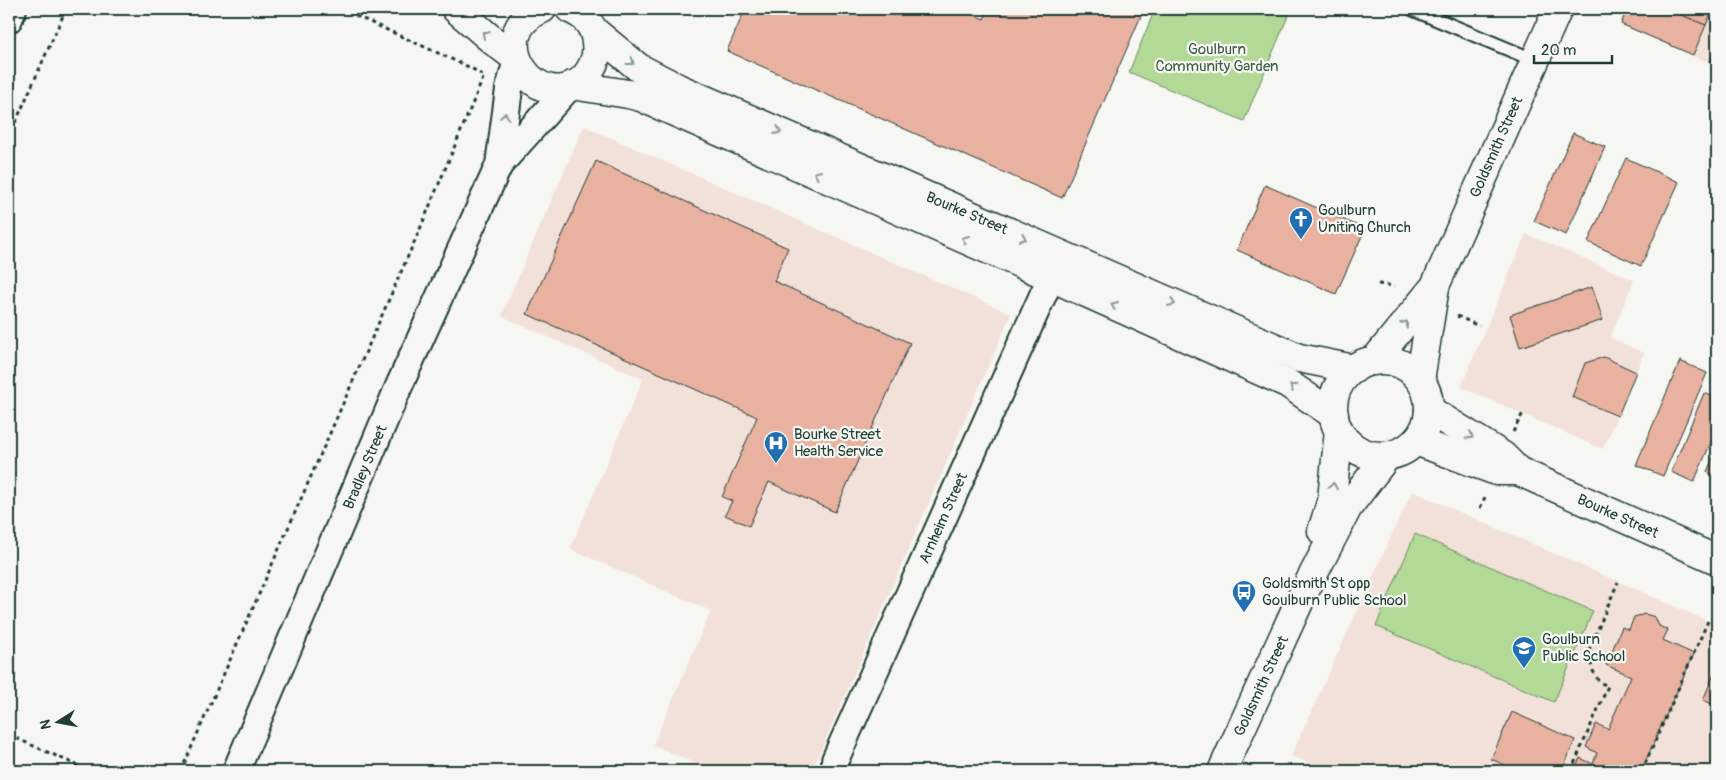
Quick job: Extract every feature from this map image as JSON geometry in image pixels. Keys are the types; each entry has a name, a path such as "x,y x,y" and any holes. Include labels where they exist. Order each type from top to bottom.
{"main road":[{"path":"456,9 516,59"},
{"path":"516,59 515,46 519,29 526,19 541,9"},
{"name":"Bourke Street","path":"570,9 594,23 639,68 678,88 1299,358 1364,365"},
{"name":"Goldsmith Street","path":"1420,380 1435,286 1558,9"},
{"path":"570,86 583,78 594,62 597,50 594,23"},
{"name":"Bourke Street","path":"516,59 523,72 534,82 554,89 570,86 621,92 641,97 1051,277 1287,383 1336,422"},
{"name":"Goldsmith Street","path":"1364,365 1435,286"},
{"path":"1387,361 1400,364 1411,370 1420,380 1427,394 1429,410 1427,421 1416,441 1403,451 1387,456 1376,456 1359,450 1345,439 1336,422 1334,402 1338,389 1344,378 1364,365 1387,361"},
{"name":"Bourke Street","path":"1429,410 1503,456 1518,471 1717,560"},
{"name":"Goldsmith Street","path":"1300,600 1332,499 1336,422"},
{"name":"Bourke Street","path":"1416,441 1496,471 1518,471"},
{"name":"Goldsmith Street","path":"1222,771 1300,600 1348,507 1387,456"}],"street":[{"path":"9,19 14,9"},
{"name":"Bradley Street","path":"236,771 399,386 498,165 509,88 516,59"},
{"name":"Bradley Street","path":"498,165 570,86"},
{"name":"Arnheim Street","path":"835,760 1051,277"}],"lane":[{"path":"1412,9 1534,60"}],"path":[{"path":"9,137 66,9"},
{"path":"181,771 420,229 484,76 472,68 341,9"},
{"path":"1378,284 1394,286"},
{"path":"1454,314 1479,326"},
{"path":"1513,432 1523,413"},
{"path":"1480,508 1488,490"},
{"path":"1571,771 1589,735 1608,686 1600,682 1592,669 1589,650 1618,582"},
{"path":"1642,771 1708,621"},
{"path":"9,735 90,771"}],"shaded area":[{"path":"1626,9 1717,9 1717,66 1619,24"},
{"name":"Bourke Street Health Service","path":"584,126 1011,314 812,771 712,771 653,745 711,611 570,549 643,379 501,316"},
{"path":"1526,234 1634,280 1610,338 1644,353 1603,449 1461,387"},
{"name":"Goulburn Public School","path":"1412,491 1717,625 1717,771 1330,771 1291,756"}],"green space":[{"name":"Goulburn Community Garden","path":"1155,9 1291,9 1244,121 1129,72"},
{"path":"1415,534 1593,611 1554,702 1376,626"}],"building":[{"path":"745,9 960,9 984,19 988,9 1144,9 1062,198 727,51"},
{"path":"1627,9 1667,9 1706,25 1693,55 1621,24"},
{"path":"1667,9 1713,9 1706,25"},
{"path":"1717,44 1717,64 1710,61"},
{"path":"1573,133 1605,147 1566,235 1534,221"},
{"path":"1626,158 1679,182 1641,266 1588,242"},
{"path":"596,161 788,248 774,281 910,343 835,512 769,482 749,526 725,515 732,501 722,497 757,417 527,314"},
{"name":"Goulburn Uniting Church","path":"1265,185 1365,229 1336,294 1237,250"},
{"path":"1592,287 1603,320 1520,347 1510,315"},
{"path":"1604,357 1636,372 1618,416 1572,397 1585,363"},
{"path":"1680,361 1707,373 1663,476 1636,465"},
{"path":"1704,393 1717,398 1717,428 1694,482 1671,472"},
{"path":"1717,448 1717,476 1707,472"},
{"path":"1645,614 1655,617 1659,626 1668,630 1663,640 1694,654 1641,771 1574,771 1580,758 1593,764 1597,753 1586,747 1596,724 1608,729 1631,676 1606,665 1622,627 1629,630 1634,617"},
{"path":"1717,667 1717,706 1703,700"},
{"path":"1512,712 1575,740 1562,771 1519,771 1491,759"}],"place":[{"name":"Goulburn Uniting Church","path":"1301,240"},
{"name":"Bourke Street Health Service","path":"776,464"},
{"name":"Goldsmith St opp Goulburn Public School","path":"1244,613"},
{"name":"Goulburn Public School","path":"1524,669"}]}
